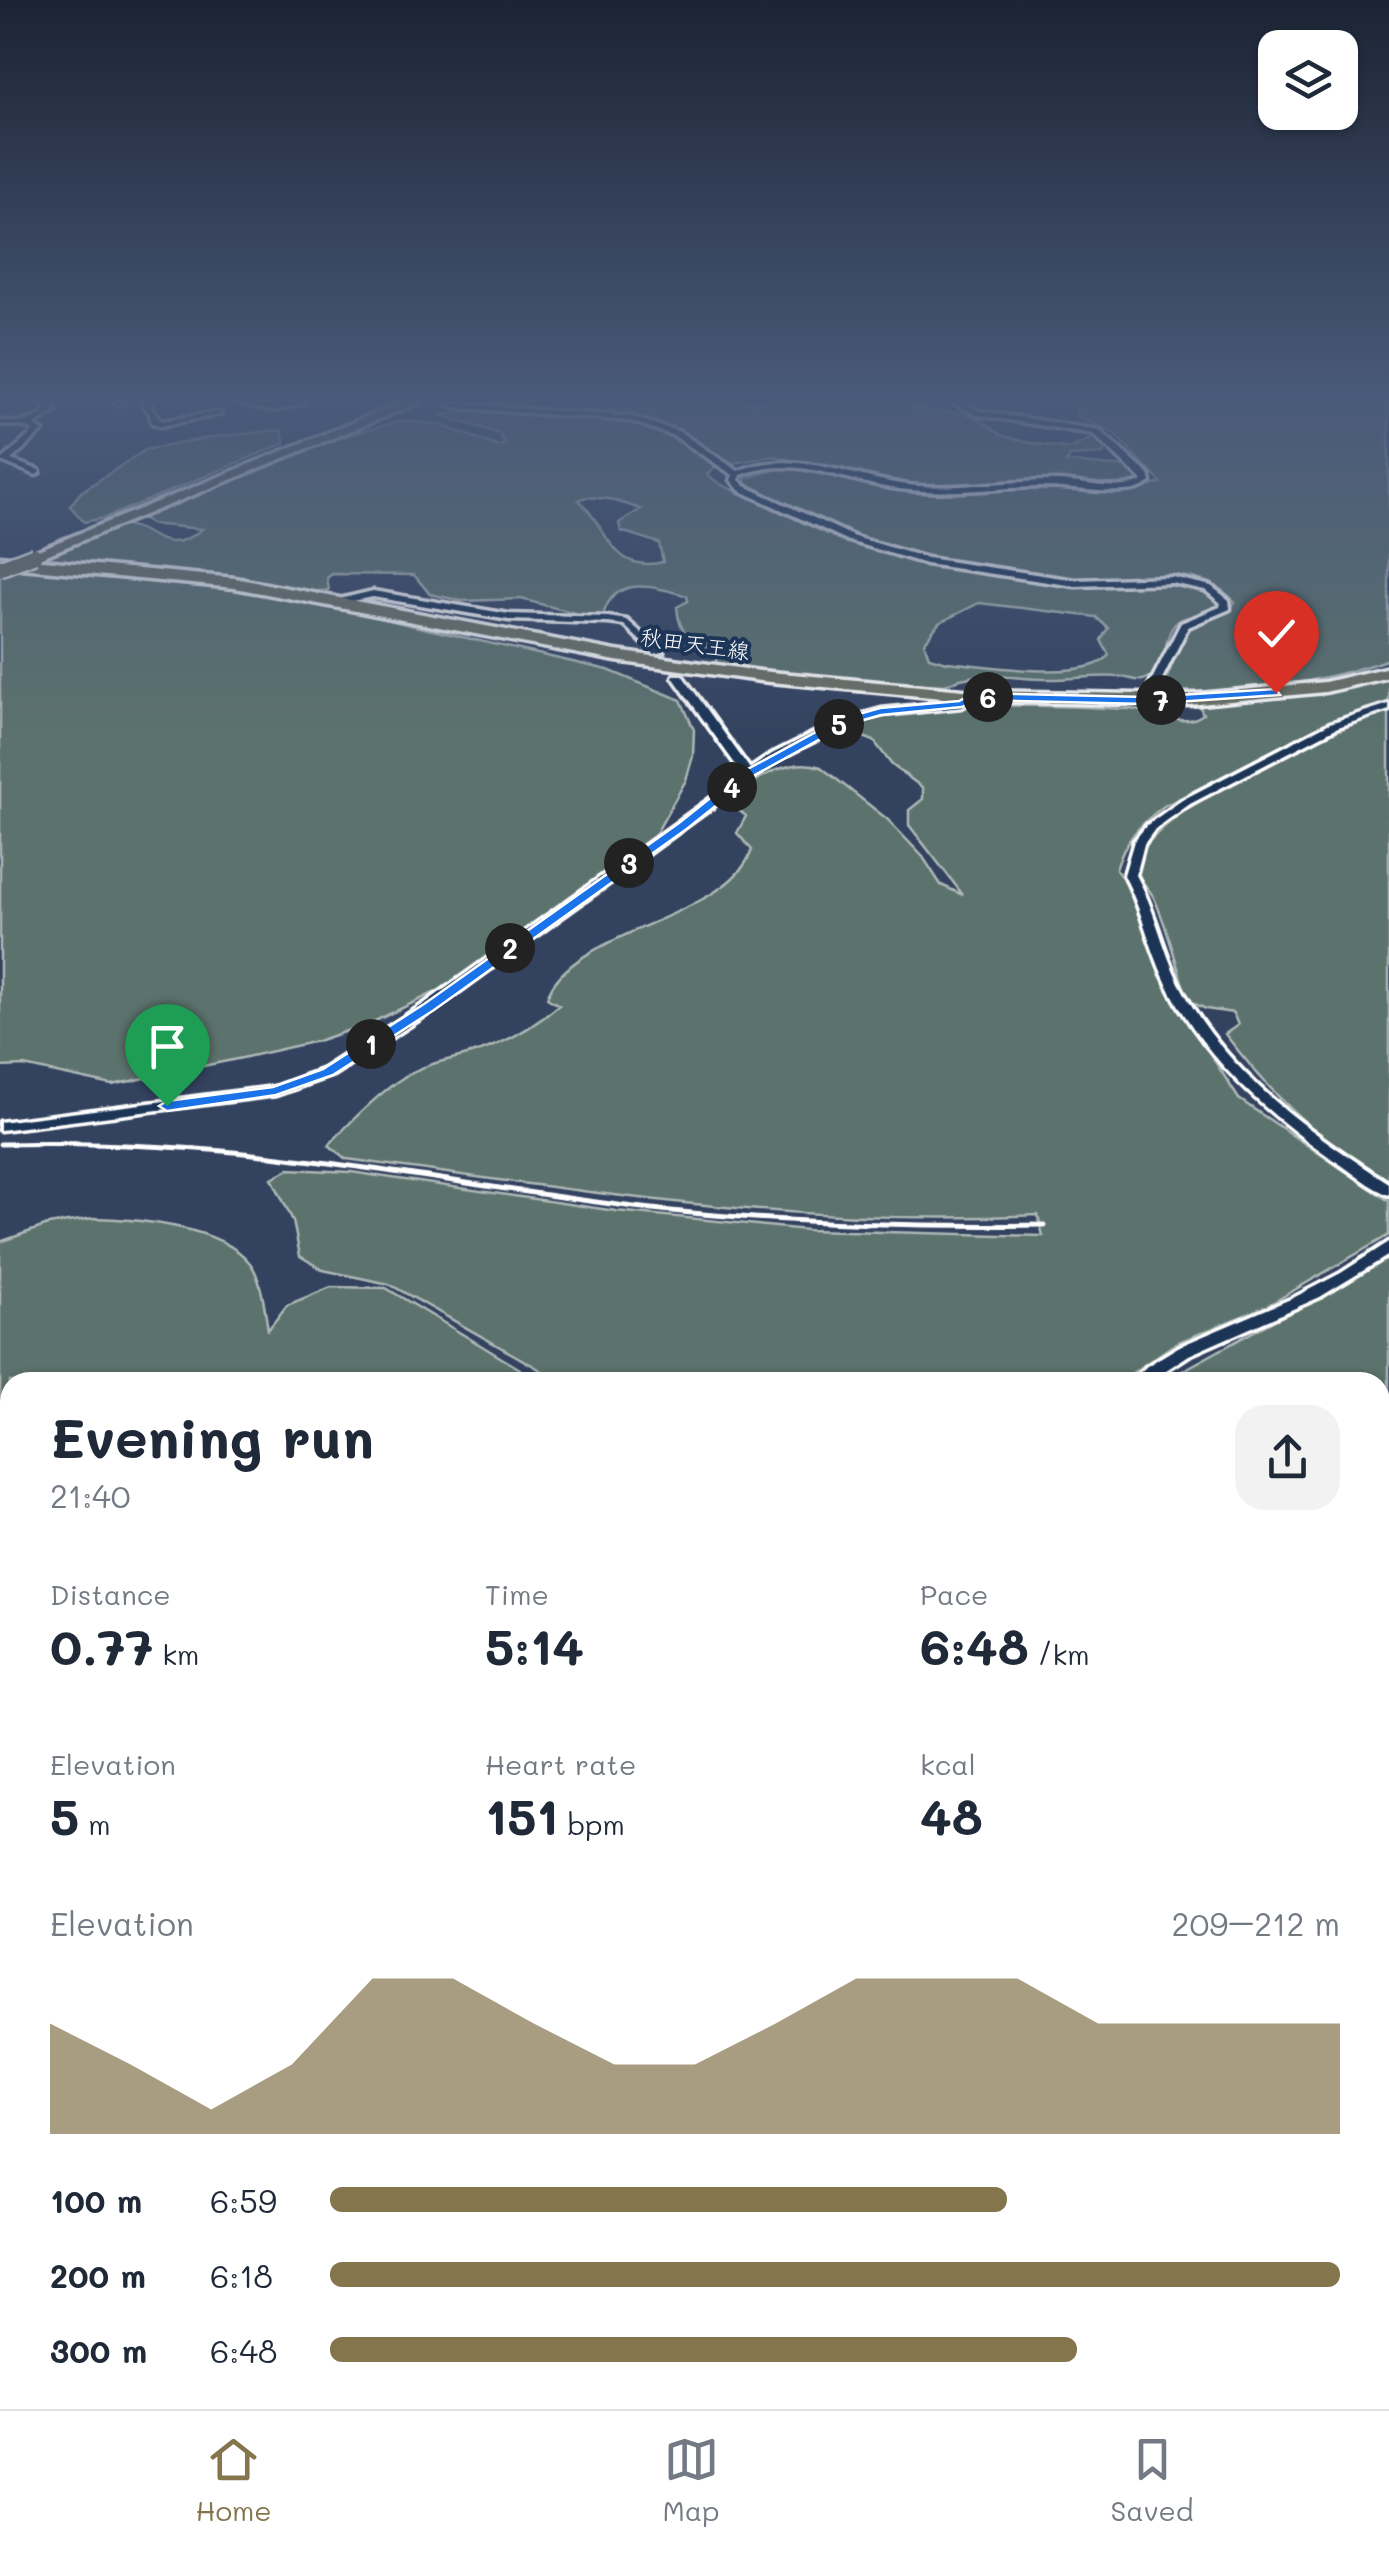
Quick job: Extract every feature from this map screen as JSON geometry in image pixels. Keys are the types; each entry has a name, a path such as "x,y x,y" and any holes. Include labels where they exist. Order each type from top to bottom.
{"main road":[{"path":"0,565 135,514"},
{"name":"秋田天王線","path":"0,565 235,583 616,656 760,676 974,696 1146,700 1309,689 1389,672"}],"street":[{"path":"798,514 839,534 926,561 1076,583 1172,580 1220,594 1226,602 1225,609 1184,626 1146,700"},
{"path":"336,601 373,594 509,617 608,620 627,624 658,652"},
{"path":"678,677 748,774"},
{"path":"0,1126 276,1091 328,1072 429,1007 683,826 748,774 842,722 880,712 962,704 974,696"},
{"path":"1389,707 1334,726 1186,802 1151,827 1138,842 1130,874 1146,900 1169,976 1186,1010 1228,1064 1263,1103 1389,1190"},
{"path":"1149,1372 1205,1339 1271,1314 1389,1247"}],"green space":[{"path":"77,514 114,514 105,518 84,522"},
{"path":"591,514 622,556 646,564 663,562 659,543 621,531 619,523 632,514 786,514 905,559 1051,583 1177,585 1217,597 1219,610 1176,623 1157,670 1143,680 984,676 945,685 840,679 720,664 716,662 717,650 693,640 680,625 677,607 688,601 687,596 649,587 637,586 616,594 603,616 590,617 521,599 462,601 430,594 414,575 332,574 327,578 329,590 310,592 242,580 47,561 44,557 114,527 133,527 167,542 188,538 202,529 150,524 140,516","holes":["979,603 1096,617 1108,628 1101,640 1109,655 1080,668 1033,670 947,662 929,657 924,643 939,623"]},
{"path":"1389,514 1389,659 1337,675 1283,685 1229,691 1174,691 1164,684 1188,631 1224,613 1235,602 1220,589 1183,576 1056,579 948,564 855,537 807,515"},
{"path":"20,569 269,593 608,670 681,700 694,730 693,756 686,780 630,872 507,958 373,1022 317,1041 112,1085 24,1066 0,1067 0,576"},
{"path":"1389,677 1389,702 1330,721 1164,806 1134,834 1116,870 1135,895 1159,974 1239,1099 1389,1201 1389,1235 1267,1306 1176,1343 1134,1372 544,1372 389,1284 323,1270 300,1256 293,1221 272,1178 289,1169 351,1172 616,1211 807,1230 1043,1236 1038,1215 863,1216 690,1204 346,1159 329,1145 355,1117 404,1077 489,1048 541,1019 559,1005 547,998 561,975 585,956 682,910 737,874 752,850 737,833 746,816 725,800 783,768 808,764 821,767 887,819 923,857 941,885 963,895 909,825 909,810 923,799 923,788 892,765 874,741 843,729 911,712 984,706 1129,709 1187,720 1203,714 1199,705"},
{"path":"1389,710 1389,1181 1319,1133 1262,1078 1225,1034 1238,1025 1233,1013 1206,1009 1188,1001 1159,910 1138,872 1143,850 1166,826 1200,801 1287,754"},
{"path":"94,1218 132,1220 177,1227 219,1240 250,1263 262,1295 268,1330 287,1305 331,1287 386,1288 520,1372 0,1372 0,1242 48,1225"},
{"path":"1389,1257 1389,1372 1180,1372"}],"railway":[{"path":"0,1144 144,1146 252,1154 737,1217 890,1224 1044,1225"}],"route":[{"path":"167,1106 276,1091 328,1072 429,1007 683,826 748,774 842,722 880,712 962,704 974,696 1189,700 1276,693"}]}
